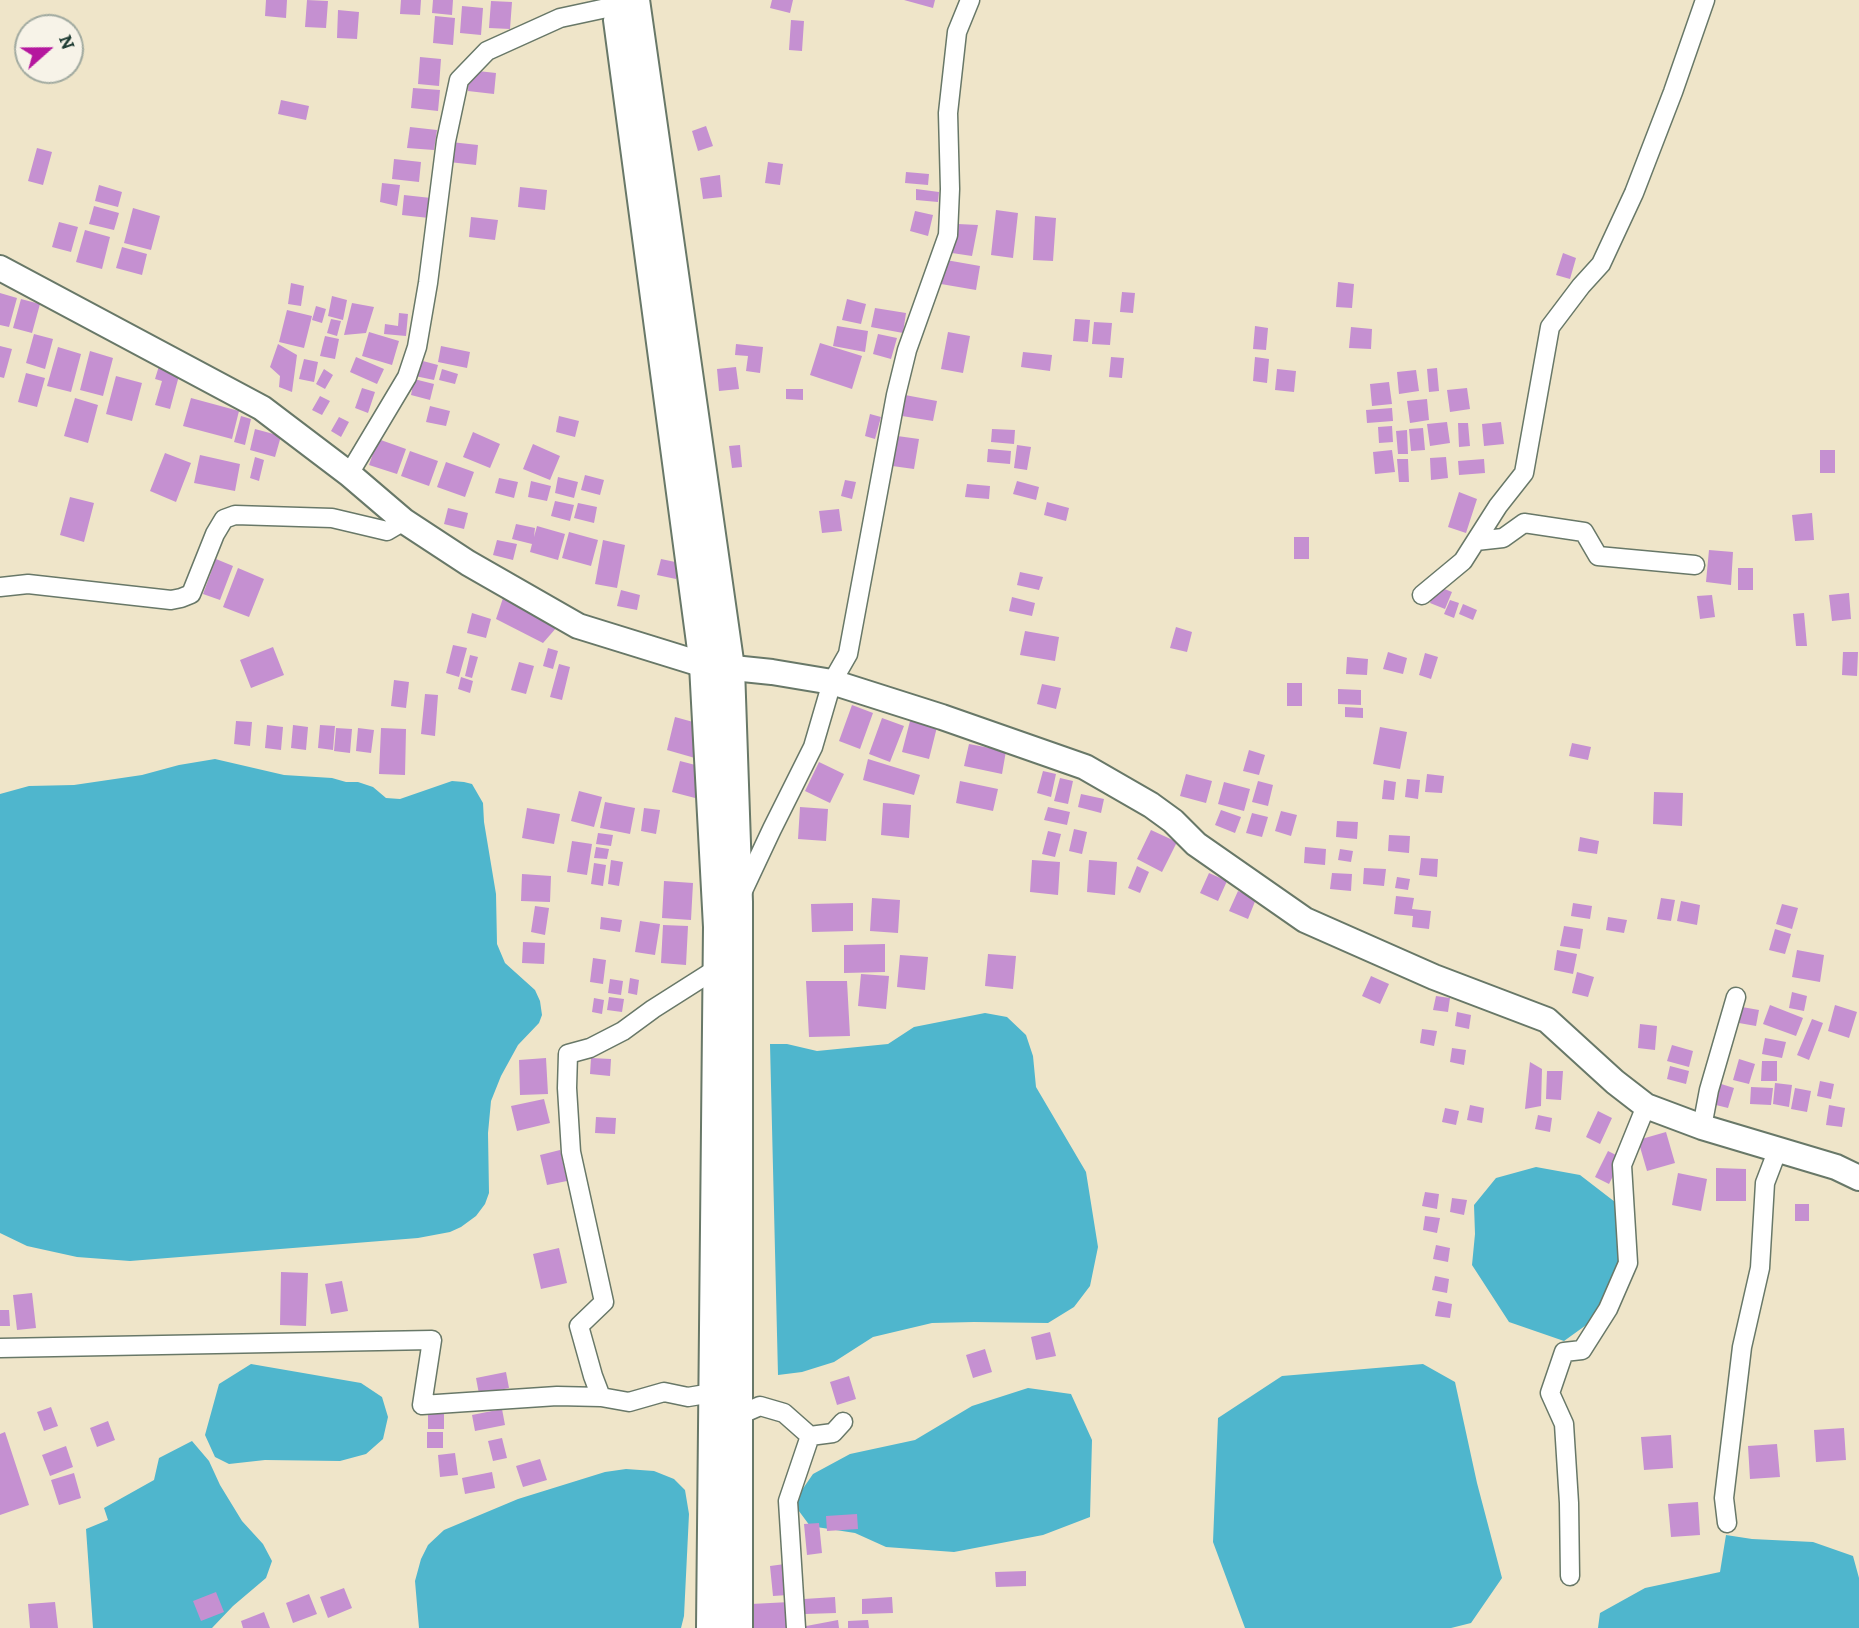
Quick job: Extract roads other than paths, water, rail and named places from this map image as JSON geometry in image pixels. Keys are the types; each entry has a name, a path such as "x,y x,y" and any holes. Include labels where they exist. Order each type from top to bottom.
{"main road":[{"path":"626,3 717,666 738,902 727,965 712,1393 710,1628"},
{"path":"0,268 262,408 349,474 404,521 468,563 578,626 717,666 832,682 965,724 1085,767 1151,805 1174,821 1196,844 1305,920 1434,977 1547,1020 1615,1082 1646,1106 1702,1127 1836,1167 1859,1178"},
{"path":"717,666 718,927 727,965 739,1334 738,1628"}],"street":[{"path":"738,902 813,747 832,682 848,654 896,395 907,350 948,235 948,113 957,32 970,0"},
{"path":"1422,595 1463,561 1498,506 1524,473 1550,327 1601,264 1634,193 1705,0"},
{"path":"349,474 407,377 417,347 446,141 459,80 487,51 520,35 560,18 626,3"},
{"path":"0,587 28,584 171,600 191,594 215,534 224,519 235,515 332,518 387,531 404,521"},
{"path":"1475,541 1503,538 1524,523 1584,532 1598,556 1695,565"},
{"path":"601,1397 579,1326 604,1302 571,1152 568,1054 590,1048 623,1031 653,1009 727,965"},
{"path":"1702,1127 1709,1090 1737,997"},
{"path":"1570,1576 1564,1424 1550,1393 1564,1352 1582,1350 1608,1309 1628,1263 1622,1165 1646,1106"},
{"path":"1727,1522 1724,1498 1742,1347 1760,1268 1765,1183 1778,1149"},
{"path":"0,1348 432,1340 422,1405 557,1396 601,1397 629,1402 664,1392 688,1397 712,1393"},
{"path":"737,1416 760,1406 784,1413 810,1436 833,1433 843,1422"},
{"path":"796,1628 788,1501 810,1436"}],"water":[{"path":"215,759 284,775 358,782 373,787 386,798 400,799 452,781 464,782 472,784 483,803 496,894 497,944 505,963 535,990 542,1015 539,1023 518,1045 491,1101 488,1133 489,1193 476,1216 461,1227 450,1232 418,1238 130,1261 77,1257 27,1246 0,1233 0,794 29,786 74,785 142,775"},
{"path":"985,1013 1007,1017 1026,1035 1033,1056 1036,1087 1086,1172 1098,1247 1090,1286 1074,1307 1048,1323 932,1323 873,1337 834,1362 802,1372 778,1375 770,1044 787,1044 817,1051 888,1044 914,1027"},
{"path":"1536,1167 1580,1175 1615,1202 1623,1247 1609,1292 1589,1323 1564,1341 1509,1322 1472,1265 1474,1205 1496,1178"},
{"path":"251,1364 361,1383 382,1397 388,1417 383,1439 366,1454 340,1461 265,1460 229,1464 215,1457 205,1435 219,1384"},
{"path":"1423,1364 1455,1382 1477,1483 1502,1578 1471,1623 1451,1628 1245,1628 1213,1542 1218,1418 1282,1376"},
{"path":"1028,1388 1071,1394 1092,1440 1090,1517 1043,1535 954,1552 886,1547 855,1533 810,1526 793,1503 813,1474 850,1454 915,1440 972,1406"},
{"path":"192,1441 209,1461 242,1521 263,1544 272,1561 266,1578 212,1628 93,1628 86,1529 108,1520 104,1508 154,1480 159,1458"},
{"path":"626,1469 654,1471 674,1479 685,1490 689,1514 684,1616 681,1628 419,1628 415,1581 428,1545 444,1530 518,1499 605,1472"},
{"path":"1726,1535 1813,1542 1853,1556 1859,1578 1859,1628 1598,1628 1600,1613 1645,1588 1720,1572"}]}
